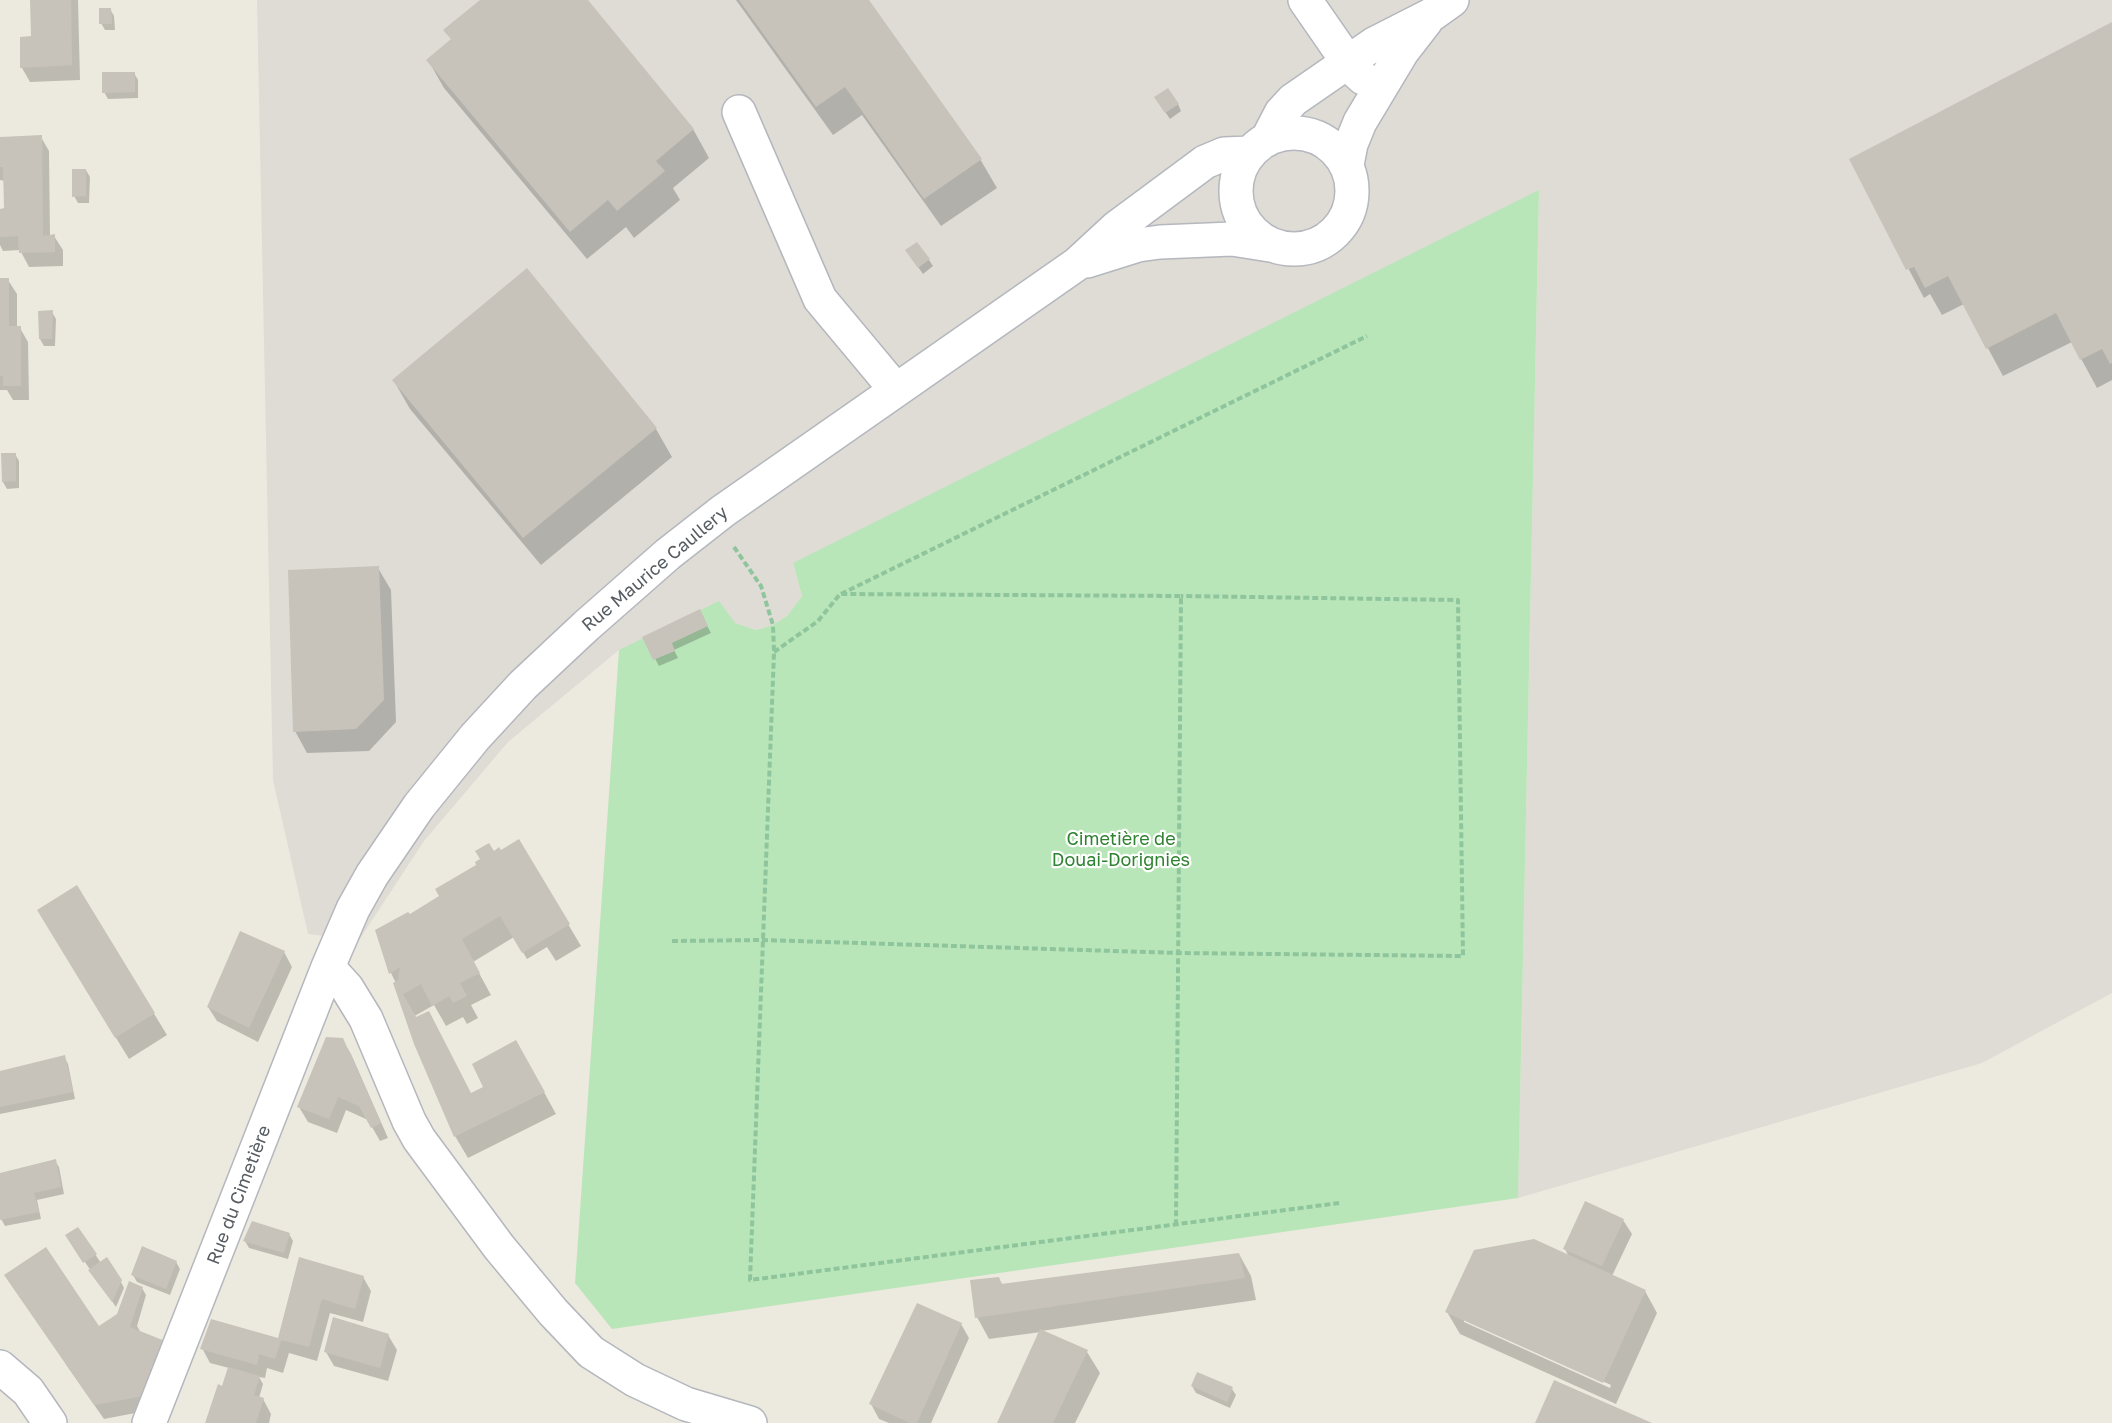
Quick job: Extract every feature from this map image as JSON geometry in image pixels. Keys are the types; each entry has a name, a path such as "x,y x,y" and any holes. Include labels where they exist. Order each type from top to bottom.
{"street":[{"path":"1305,0 1359,76 1380,88"},
{"name":"Rue Maurice Caullery","path":"1270,245 1248,228 1237,204 1235,195 1237,177 1244,160 1259,146 1287,106 1374,44 1435,5"},
{"name":"Rue Maurice Caullery","path":"1347,165 1355,133 1402,52 1435,5"},
{"path":"739,112 820,299 896,390"},
{"name":"Rue Maurice Caullery","path":"328,967 353,909 372,875 418,806 475,737 523,685 668,554 713,519 1077,264 1123,222 1205,162 1224,154 1259,146 1284,134 1303,133 1329,144 1347,165 1352,182 1352,200 1346,217 1336,232 1322,243 1304,248 1286,249 1232,239 1160,242 1123,249 1077,264"},
{"path":"328,967 347,988 366,1019 409,1121 419,1139 499,1247 553,1312 591,1352 636,1380 686,1404 750,1423"},
{"name":"Rue du Cimetière","path":"149,1423 328,967"},
{"path":"0,1367 28,1391 50,1423"}],"path":[{"path":"774,652 818,621 840,594 1366,336"},
{"path":"713,519 761,586 773,625 774,652 750,1280 1339,1203"},
{"path":"672,941 763,940 1178,953 1463,956 1458,600 840,594"},
{"path":"1176,1224 1181,596"}],"shaded area":[{"path":"257,0 2112,0 2112,993 1982,1063 1518,1198 1539,191 793,564 802,596 787,616 773,625 756,630 735,623 619,650 508,742 424,841 359,940 308,934 273,780"}],"green space":[{"name":"Cimetière de Douai-Dorignies","path":"1539,190 1518,1198 612,1329 575,1283 619,650 719,601 735,623 756,630 773,625 787,616 802,596 793,563"}],"building":[{"path":"30,0 71,0 72,65 20,68 20,37 31,36"},
{"path":"480,0 588,0 694,129 656,161 665,171 617,211 608,200 570,232 426,60 451,39 443,30"},
{"path":"739,0 869,0 982,159 924,199 845,87 816,107"},
{"path":"99,8 111,8 112,24 99,24"},
{"path":"2112,22 2112,363 2110,364 2102,349 2080,360 2056,313 1986,349 1948,276 1925,288 1914,267 1906,270 1849,159"},
{"path":"102,72 135,72 135,92 102,93"},
{"path":"1168,88 1179,104 1165,113 1154,97"},
{"path":"42,135 43,236 55,234 55,252 19,253 18,236 0,237 0,209 4,208 0,137"},
{"path":"72,169 86,169 86,196 72,197"},
{"path":"917,242 930,259 918,268 905,250"},
{"path":"527,268 657,428 523,538 392,380"},
{"path":"0,278 9,278 9,326 21,326 21,386 3,386 3,376 0,376"},
{"path":"53,310 52,339 39,339 38,311"},
{"path":"1,453 16,453 16,481 2,482"},
{"path":"379,566 384,700 356,729 293,732 288,570"},
{"path":"700,609 708,626 672,643 675,651 653,660 642,637"},
{"path":"519,839 570,924 522,953 500,916 462,939 480,973 460,983 467,996 453,1003 449,996 432,1006 421,984 403,994 416,1017 429,1011 471,1093 483,1087 472,1064 516,1040 545,1092 454,1137 414,1044 393,983 398,980 400,967 389,974 375,930 408,912 410,914 439,896 435,889 476,865 475,862 480,859 475,851 489,843 494,851 499,847 501,850"},
{"path":"77,885 155,1013 115,1038 37,910"},
{"path":"240,931 285,951 249,1028 207,1007"},
{"path":"326,1037 343,1038 381,1123 371,1128 359,1106 338,1097 329,1119 297,1107"},
{"path":"65,1055 73,1092 0,1107 0,1071"},
{"path":"56,1159 61,1187 34,1193 39,1212 0,1220 0,1173"},
{"path":"1585,1201 1624,1219 1602,1266 1563,1249"},
{"path":"252,1221 290,1233 284,1253 243,1241"},
{"path":"78,1227 97,1254 83,1263 65,1235"},
{"path":"1534,1239 1646,1290 1603,1383 1445,1312 1474,1250"},
{"path":"142,1246 177,1261 166,1289 131,1275"},
{"path":"46,1247 99,1326 117,1314 129,1281 143,1287 130,1327 165,1341 143,1396 94,1405 4,1275"},
{"path":"1239,1253 1245,1278 975,1318 970,1280 999,1277 1001,1284"},
{"path":"107,1257 122,1280 112,1302 88,1270"},
{"path":"299,1257 364,1276 355,1309 322,1299 309,1347 281,1340 275,1359 259,1354 257,1365 200,1349 211,1319 278,1338"},
{"path":"917,1303 962,1323 917,1423 910,1423 869,1404"},
{"path":"333,1317 389,1334 380,1368 324,1352"},
{"path":"1040,1329 1088,1350 1053,1423 997,1423"},
{"path":"228,1367 260,1376 254,1395 264,1398 256,1423 205,1423 218,1384 222,1386"},
{"path":"1197,1372 1233,1387 1227,1402 1191,1386"},
{"path":"1554,1380 1652,1423 1535,1423"}]}
